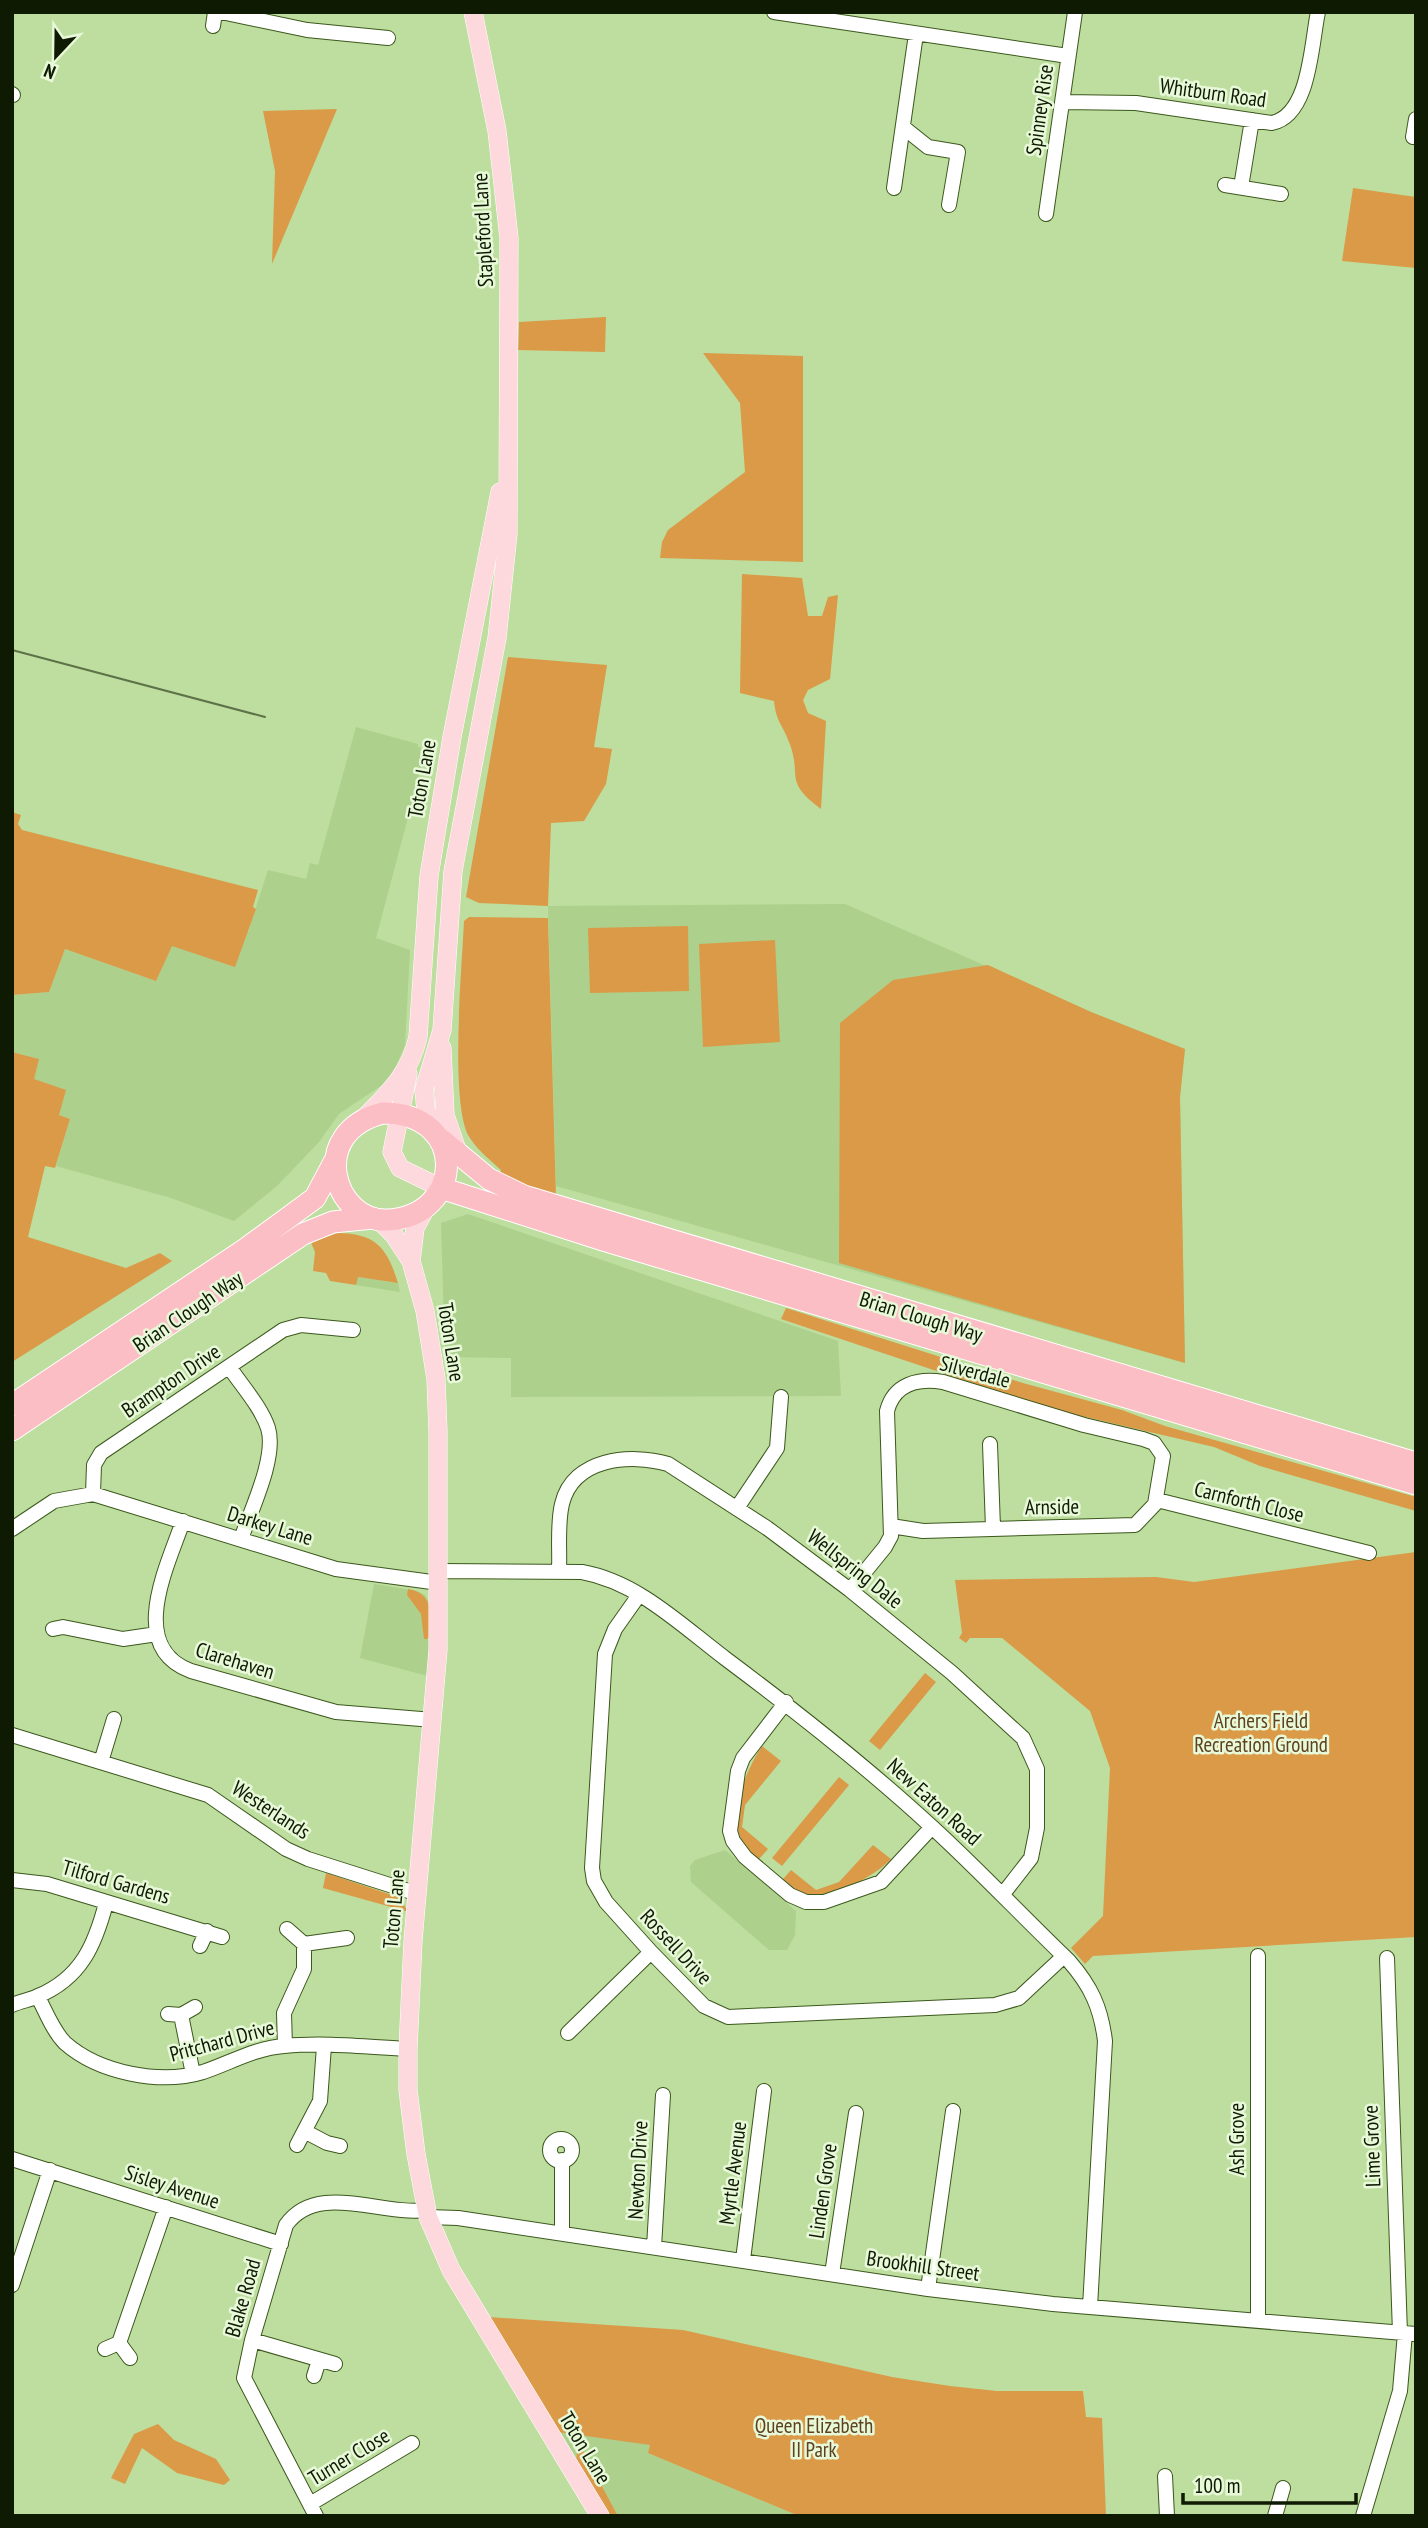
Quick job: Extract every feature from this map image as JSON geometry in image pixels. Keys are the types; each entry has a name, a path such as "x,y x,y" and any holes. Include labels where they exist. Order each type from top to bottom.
{"highway":[{"name":"Brian Clough Way","path":"398,1113 414,1118 504,1188 524,1196 1416,1463"},
{"path":"363,1118 398,1113"},
{"name":"Brian Clough Way","path":"12,1405 244,1250 315,1198 334,1162 340,1142 363,1118"},
{"path":"427,1206 441,1188 446,1164 440,1136"},
{"path":"334,1162 348,1201 376,1219"},
{"name":"Brian Clough Way","path":"441,1188 630,1248 1416,1485"},
{"name":"Brian Clough Way","path":"12,1430 303,1234 333,1222 400,1218 427,1206"}],"main road":[{"name":"Stapleford Lane","path":"442,1030 453,871 497,638 505,566 507,208 497,131 473,12"},
{"name":"Stapleford Lane","path":"485,557 506,447"},
{"name":"Toton Lane","path":"363,1118 397,1085 411,1062 418,1037 429,876 485,557"},
{"path":"440,1136 426,1111 424,1090 442,1030"},
{"path":"442,1030 445,1115 453,1142 463,1158"},
{"path":"411,1062 392,1142 395,1160 408,1173 441,1188"},
{"name":"Toton Lane","path":"411,1261 415,1228 427,1206"},
{"name":"Toton Lane","path":"376,1219 394,1235 411,1261 425,1311 436,1379 439,1577 433,1720 408,2049 408,2090 427,2214 451,2270 490,2339 600,2516"}],"street":[{"path":"221,12 307,30 379,32"},
{"path":"774,12 1068,56"},
{"name":"Spinney Rise","path":"1046,214 1075,12"},
{"name":"Whitburn Road","path":"1063,102 1136,103 1252,120 1281,121 1297,106 1318,12"},
{"path":"881,171 895,180 916,34"},
{"path":"1241,187 1252,120"},
{"path":"1413,137 1416,120"},
{"path":"903,127 928,147 958,152 949,205"},
{"path":"1226,185 1281,194"},
{"path":"301,1309 301,1325 353,1330"},
{"name":"Brampton Drive","path":"93,1493 94,1465 102,1454 283,1330 301,1325"},
{"path":"230,1368 265,1420 270,1436 268,1458 242,1539"},
{"name":"Silverdale","path":"850,1590 888,1544 891,1526 887,1411 899,1390 920,1381 943,1382 1084,1425 1143,1438 1154,1443 1163,1456 1157,1500"},
{"path":"737,1508 777,1448 781,1396"},
{"path":"993,1528 990,1450 1006,1455"},
{"name":"Wellspring Dale","path":"559,1571 563,1502 573,1482 592,1466 603,1462 644,1459 668,1464 737,1508 850,1590 952,1673 1014,1728 1030,1749 1038,1780 1035,1838 1026,1867 1003,1894"},
{"path":"12,1529 54,1501 93,1493"},
{"name":"Darkey Lane","path":"93,1493 348,1571 439,1577"},
{"name":"Arnside","path":"891,1526 923,1531 1129,1526 1143,1520 1157,1500"},
{"name":"Carnforth Close","path":"1157,1500 1330,1551 1369,1553"},
{"path":"52,1629 63,1627 123,1639 157,1634 157,1597 183,1521"},
{"name":"New Eaton Road","path":"439,1577 559,1571 604,1576 639,1595 786,1702 932,1827 1064,1956 1088,1984 1101,2011 1105,2041 1090,2307"},
{"name":"Rossell Drive","path":"639,1595 615,1629 606,1654 592,1868 594,1881 606,1902 693,1997 704,2006 728,2017 1005,2004 1029,1991 1064,1956"},
{"name":"Clarehaven","path":"157,1634 167,1654 191,1671 336,1712 433,1720"},
{"path":"786,1702 743,1758 738,1771 730,1831 733,1842 745,1857 790,1895 806,1902 824,1902 881,1882 932,1827"},
{"path":"101,1762 114,1719"},
{"name":"Westerlands","path":"12,1735 208,1795 286,1849 308,1859 418,1894"},
{"name":"Tilford Gardens","path":"12,1880 47,1884 222,1937"},
{"path":"12,2005 38,1997 65,1982 89,1955 106,1903"},
{"path":"285,2046 284,2013 304,1969 303,1944 287,1929"},
{"path":"200,1946 207,1931"},
{"path":"303,1944 347,1938"},
{"path":"568,2033 651,1952"},
{"name":"Ash Grove","path":"1258,1956 1258,2321"},
{"name":"Lime Grove","path":"1363,2516 1400,2391 1407,2333 1387,1958"},
{"name":"Pritchard Drive","path":"38,1997 65,2042 97,2062 135,2074 164,2078 193,2074 248,2054 285,2046 408,2049"},
{"path":"193,2074 174,2014 194,2007"},
{"path":"298,2145 320,2101 324,2046"},
{"name":"Myrtle Avenue","path":"743,2260 764,2091"},
{"name":"Newton Drive","path":"654,2247 663,2095"},
{"path":"928,2289 953,2111"},
{"name":"Linden Grove","path":"832,2274 856,2113"},
{"path":"306,2132 327,2143 340,2146"},
{"name":"Sisley Avenue","path":"12,2159 281,2244"},
{"path":"562,2160 562,2233"},
{"path":"12,2285 50,2170"},
{"name":"Blake Road","path":"313,2510 247,2390 244,2378 252,2340 286,2225 293,2214 315,2203 328,2202 427,2214"},
{"path":"105,2349 119,2343 166,2207"},
{"name":"Brookhill Street","path":"427,2214 928,2289 1090,2307 1407,2333"},
{"path":"252,2340 335,2364"},
{"path":"119,2343 130,2358"},
{"path":"314,2376 319,2360"},
{"name":"Turner Close","path":"313,2510 410,2445 400,2432"},
{"path":"1165,2476 1167,2516"},
{"path":"1275,2516 1283,2488"}],"shaded area":[{"path":"356,727 418,744 418,747 426,750 376,938 410,950 405,1045 394,1071 382,1085 339,1114 319,1142 277,1186 234,1221 171,1198 56,1166 70,1119 59,1115 33,1079 39,1059 12,1052 12,995 49,992 65,949 156,981 171,946 248,932 268,870 306,879 310,863 318,865"},
{"path":"845,904 1091,1012 1185,1049 1180,1097 1185,1363 556,1186 548,906"},
{"path":"468,1214 838,1341 841,1396 511,1397 511,1358 445,1357 441,1223"},
{"path":"357,1277 398,1283 400,1292 356,1285"},
{"path":"374,1584 417,1591 425,1595 429,1602 430,1627 428,1676 360,1658"},
{"path":"725,1850 796,1911 795,1935 787,1950 769,1950 691,1882 690,1866 695,1860"},
{"path":"558,2432 651,2445 648,2453 799,2516 618,2516 582,2449 576,2461"}],"green space":[{"path":"337,109 272,264 275,171 263,111"},
{"path":"1353,188 1416,197 1416,268 1342,261"},
{"path":"606,317 605,352 518,350 519,322"},
{"path":"703,353 803,356 803,562 660,558 662,542 668,530 745,472 740,403"},
{"path":"742,574 802,578 808,616 822,616 828,597 838,595 830,679 808,690 803,700 808,713 826,721 821,809 797,784 793,754 778,719 774,701 740,693"},
{"path":"508,657 607,665 594,747 612,749 606,784 584,821 551,823 548,906 479,903 466,897"},
{"path":"12,812 21,815 18,824 22,830 258,890 253,907 256,909 235,967 172,946 156,981 65,949 49,992 12,995"},
{"path":"469,917 548,918 556,1197 499,1175 501,1170 468,1135 463,1117 458,1063 464,921"},
{"path":"688,926 689,991 590,993 588,928"},
{"path":"775,940 780,1042 703,1047 699,944"},
{"path":"988,965 1091,1012 1185,1049 1180,1097 1185,1363 839,1263 840,1023 893,980"},
{"path":"12,1052 39,1059 34,1079 66,1090 59,1115 70,1119 55,1168 45,1166 28,1237 126,1268 160,1253 172,1261 12,1362"},
{"path":"338,1233 362,1236 378,1245 389,1261 398,1283 358,1277 356,1285 330,1281 326,1273 313,1271 315,1252 310,1240"},
{"path":"786,1308 1023,1383 1122,1410 1165,1426 1416,1497 1416,1511 1260,1466 1214,1447 1047,1408 781,1319"},
{"name":"Archers Field Recreation Ground","path":"1416,1552 1416,1937 1093,1956 1085,1964 1071,1948 1103,1916 1110,1768 1090,1711 1002,1638 970,1638 966,1643 959,1638 962,1633 955,1580 1156,1577 1194,1582"},
{"path":"408,1589 423,1595 427,1600 431,1620 430,1636 427,1639 424,1639 421,1614 407,1595"},
{"path":"925,1673 936,1682 880,1750 869,1741"},
{"path":"762,1746 781,1761 745,1805 742,1827 768,1849 759,1859 743,1843 737,1820 740,1793"},
{"path":"839,1777 849,1785 782,1866 772,1858"},
{"path":"873,1845 891,1859 874,1873 839,1890 827,1894 806,1894 783,1879 791,1870 816,1890 839,1882"},
{"path":"326,1873 398,1897 409,1912 323,1888"},
{"name":"Queen Elizabeth II Park","path":"488,2317 683,2330 892,2377 950,2386 997,2391 1083,2391 1086,2417 1102,2418 1106,2516 799,2516 648,2453 650,2445 558,2432"},
{"path":"158,2424 174,2440 216,2459 230,2480 224,2485 177,2473 142,2448 125,2484 111,2478 134,2434"},
{"path":"582,2449 618,2516 611,2516 576,2461 577,2452"}],"tram line":[{"path":"12,650 265,717"}]}
